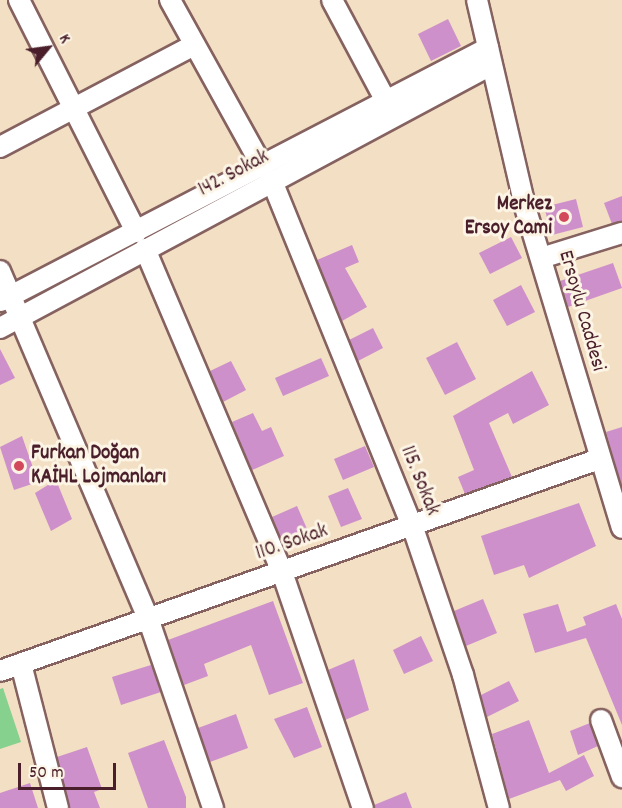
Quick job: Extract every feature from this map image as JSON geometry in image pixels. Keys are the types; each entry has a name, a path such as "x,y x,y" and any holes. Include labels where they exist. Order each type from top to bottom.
{"street":[{"path":"20,0 141,240 282,572 363,808"},
{"name":"115. Sokak","path":"170,0 268,174 413,528 463,675 499,808"},
{"path":"332,0 387,103"},
{"name":"Ersoylu Caddesi","path":"477,0 541,258 599,459 622,528"},
{"path":"0,147 194,45"},
{"path":"268,174 387,103 490,56"},
{"name":"142. Sokak","path":"0,328 141,240 490,56"},
{"path":"541,258 622,233"},
{"path":"6,299 141,240"},
{"path":"0,271 6,299 22,316 148,618 213,808"},
{"name":"110. Sokak","path":"0,671 413,528 599,459"},
{"path":"21,664 58,808"},
{"path":"601,720 622,777"}],"green space":[{"path":"3,688 21,742 0,749 0,689"}],"building":[{"path":"448,19 461,46 431,61 418,34"},
{"path":"622,196 622,221 612,224 604,203"},
{"name":"Merkez Ersoy Cami","path":"576,199 583,227 552,235 544,207"},
{"path":"511,237 522,258 490,274 479,253"},
{"path":"352,245 359,262 345,268 367,307 342,321 317,260"},
{"path":"613,263 622,288 568,307 560,281"},
{"path":"521,285 535,312 507,326 493,300"},
{"path":"373,328 383,348 358,361 349,340"},
{"path":"457,342 476,379 445,395 426,358"},
{"path":"0,349 15,378 0,385"},
{"path":"321,358 329,376 283,396 275,378"},
{"path":"231,361 246,390 223,402 210,371"},
{"path":"532,371 549,405 513,424 508,413 489,423 512,477 465,494 458,477 474,470 453,416"},
{"path":"253,413 262,431 271,427 284,456 252,470 232,422"},
{"path":"622,427 622,487 606,432"},
{"name":"Furkan Doğan KAİHL Lojmanları","path":"22,436 38,482 14,490 0,447"},
{"path":"365,446 374,467 343,480 334,459"},
{"name":"Furkan Doğan KAİHL Lojmanları","path":"56,480 72,519 51,531 35,493"},
{"path":"348,488 362,519 341,527 328,496"},
{"path":"579,503 596,546 529,578 524,565 494,575 481,536"},
{"path":"297,506 311,538 285,548 272,517"},
{"path":"483,599 497,633 466,646 454,611"},
{"path":"273,601 303,683 269,695 251,645 204,664 208,676 184,685 168,640"},
{"path":"558,604 567,632 586,625 583,617 616,604 622,619 622,725 586,638 535,653 523,614"},
{"path":"421,636 433,661 404,674 393,650"},
{"path":"354,659 369,710 345,720 328,670"},
{"path":"151,665 161,692 121,705 112,677"},
{"path":"509,681 519,701 487,717 481,695"},
{"path":"307,707 322,747 294,758 274,719"},
{"path":"236,714 248,748 210,762 198,728"},
{"path":"529,720 549,773 584,755 594,776 566,791 560,780 509,799 492,734"},
{"path":"590,723 598,746 578,755 570,731"},
{"path":"164,740 186,797 186,808 148,808 128,753"},
{"path":"87,747 102,789 94,792 100,808 70,808 57,757"},
{"path":"30,783 38,808 0,808 0,793"},
{"path":"406,792 412,808 375,808 374,805"}],"place":[{"name":"Merkez Ersoy Cami","path":"564,217"},
{"name":"Furkan Doğan KAİHL Lojmanları","path":"19,466"}]}
